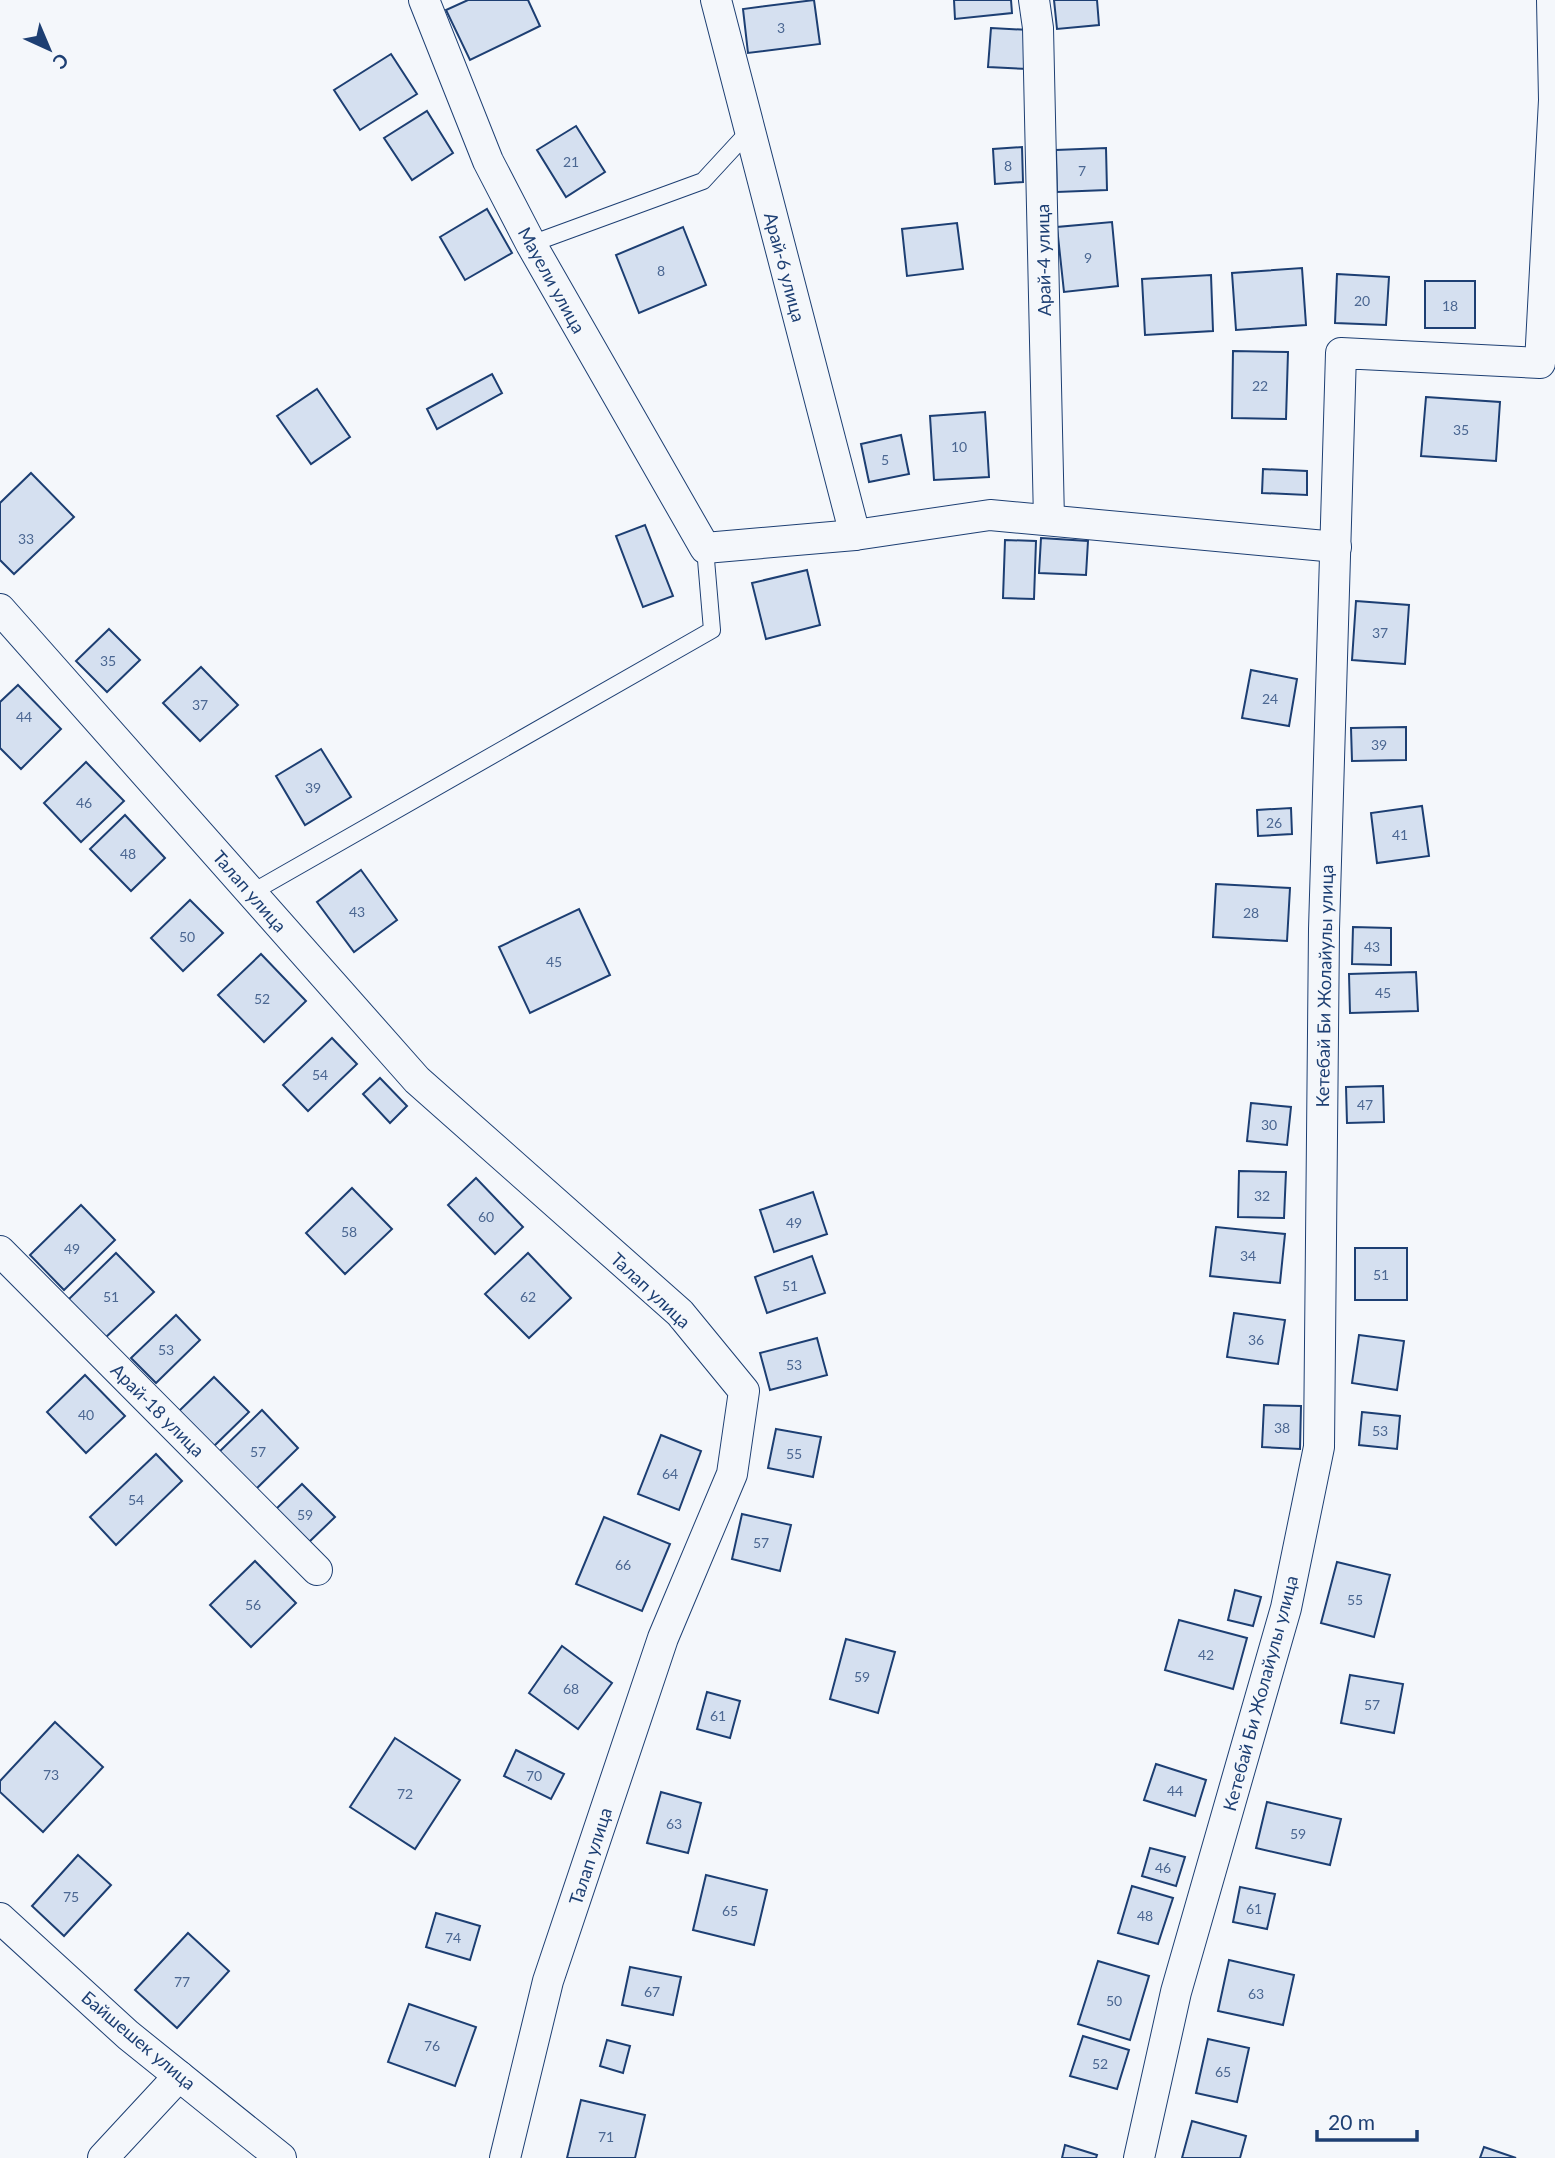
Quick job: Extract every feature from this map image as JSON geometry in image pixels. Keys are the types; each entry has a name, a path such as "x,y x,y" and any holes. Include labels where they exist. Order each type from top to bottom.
{"street":[{"name":"Мауели улица","path":"424,0 488,162 531,244 705,548"},
{"name":"Арай-6 улица","path":"716,0 855,535"},
{"name":"Арай-4 улица","path":"1034,0 1038,28 1049,520"},
{"name":"Кетебай Би Жолайулы улица","path":"1139,2158 1176,1992 1286,1608 1319,1447 1324,929 1341,353 1540,363 1554,100 1552,0"},
{"path":"705,548 855,535 990,514 1336,548"},
{"name":"Талап улица","path":"0,609 416,1080 680,1313 744,1391 732,1474 663,1638 548,1981 505,2158"},
{"name":"Арай-18 улица","path":"0,1251 317,1570"},
{"name":"Байшешек улица","path":"0,1918 128,2035 281,2158"},
{"path":"103,2158 179,2076"}],"lane":[{"path":"531,244 703,181 750,130"},
{"path":"251,893 712,630 705,548"}],"building":[{"path":"468,0 528,0 540,26 470,60 446,10"},
{"path":"814,0 820,44 748,53 743,9"},
{"path":"954,0 1011,0 1012,13 955,19"},
{"path":"1054,0 1097,0 1099,25 1057,29"},
{"path":"991,28 1030,30 1028,69 988,67"},
{"path":"391,54 417,94 360,130 334,90"},
{"path":"427,111 453,153 412,180 384,138"},
{"path":"576,126 605,172 566,197 537,150"},
{"path":"1022,147 1023,182 995,184 993,149"},
{"path":"1106,148 1107,190 1057,192 1056,150"},
{"path":"487,209 512,253 465,280 440,237"},
{"path":"1112,222 1118,286 1064,292 1057,227"},
{"path":"957,223 963,269 907,276 902,229"},
{"path":"683,227 706,285 639,313 616,255"},
{"path":"1302,268 1306,325 1236,330 1232,273"},
{"path":"1337,274 1389,277 1386,325 1335,323"},
{"path":"1211,275 1213,331 1145,335 1142,279"},
{"path":"1425,281 1475,281 1475,328 1425,328"},
{"path":"1233,351 1288,352 1286,419 1232,418"},
{"path":"492,374 502,393 437,429 427,409"},
{"path":"317,389 350,437 311,464 277,416"},
{"path":"1426,397 1500,402 1496,461 1421,456"},
{"path":"985,412 989,477 934,480 930,416"},
{"path":"901,435 909,474 869,482 861,444"},
{"path":"1263,469 1307,471 1307,495 1262,493"},
{"path":"31,473 74,517 14,574 0,560 0,503"},
{"path":"645,525 673,596 643,607 616,536"},
{"path":"1041,538 1088,541 1086,575 1039,573"},
{"path":"1005,540 1036,541 1034,599 1003,598"},
{"path":"807,570 820,625 766,639 752,583"},
{"path":"1356,601 1409,605 1405,664 1352,660"},
{"path":"109,629 140,660 107,692 76,661"},
{"path":"201,667 238,705 200,741 163,703"},
{"path":"1251,670 1297,679 1289,726 1242,718"},
{"path":"18,685 61,729 21,769 0,748 0,702"},
{"path":"1406,727 1406,760 1352,761 1351,728"},
{"path":"321,749 351,797 305,825 276,776"},
{"path":"86,762 124,801 81,842 44,803"},
{"path":"1422,806 1429,856 1377,863 1371,813"},
{"path":"1291,808 1292,834 1258,836 1257,810"},
{"path":"125,815 165,858 131,891 90,849"},
{"path":"361,870 397,920 354,952 317,902"},
{"path":"1216,884 1290,888 1287,941 1213,937"},
{"path":"190,900 223,933 183,971 151,938"},
{"path":"579,909 610,975 530,1013 499,947"},
{"path":"1353,927 1391,928 1391,965 1352,964"},
{"path":"261,954 306,1001 264,1042 218,995"},
{"path":"1416,972 1418,1011 1350,1013 1349,974"},
{"path":"332,1038 357,1064 308,1111 283,1085"},
{"path":"380,1078 407,1106 390,1123 363,1094"},
{"path":"1383,1086 1384,1122 1347,1123 1346,1087"},
{"path":"1251,1103 1291,1107 1287,1145 1247,1141"},
{"path":"1239,1171 1286,1172 1284,1218 1238,1217"},
{"path":"476,1178 523,1227 495,1254 448,1205"},
{"path":"352,1188 392,1229 345,1274 306,1233"},
{"path":"813,1192 827,1234 774,1252 760,1210"},
{"path":"81,1205 115,1240 64,1290 30,1255"},
{"path":"1216,1227 1285,1234 1280,1283 1210,1276"},
{"path":"1355,1248 1407,1248 1407,1300 1355,1300"},
{"path":"116,1253 154,1292 105,1338 68,1300"},
{"path":"528,1253 571,1298 529,1338 485,1294"},
{"path":"812,1256 825,1293 767,1313 755,1277"},
{"path":"1234,1313 1285,1320 1278,1364 1227,1357"},
{"path":"176,1315 200,1340 156,1383 131,1358"},
{"path":"1359,1335 1404,1341 1397,1390 1352,1383"},
{"path":"817,1338 827,1375 770,1390 760,1353"},
{"path":"85,1375 125,1416 86,1453 47,1412"},
{"path":"214,1377 249,1412 213,1447 178,1412"},
{"path":"1264,1405 1301,1406 1300,1449 1262,1447"},
{"path":"262,1410 298,1448 254,1491 217,1454"},
{"path":"1362,1412 1400,1416 1397,1449 1359,1445"},
{"path":"776,1429 821,1437 813,1477 768,1468"},
{"path":"661,1435 701,1451 679,1510 638,1494"},
{"path":"156,1454 182,1481 116,1545 90,1517"},
{"path":"302,1484 335,1517 308,1543 275,1510"},
{"path":"742,1514 791,1525 780,1571 732,1559"},
{"path":"604,1517 670,1544 642,1611 576,1584"},
{"path":"255,1561 296,1603 251,1647 210,1605"},
{"path":"1337,1562 1390,1575 1374,1637 1321,1623"},
{"path":"1235,1590 1261,1597 1253,1626 1228,1620"},
{"path":"1179,1620 1247,1638 1233,1689 1165,1670"},
{"path":"846,1639 895,1652 878,1713 830,1699"},
{"path":"562,1646 612,1683 578,1729 529,1693"},
{"path":"1350,1675 1403,1684 1394,1733 1341,1723"},
{"path":"707,1692 740,1701 730,1738 697,1729"},
{"path":"55,1722 103,1767 43,1832 0,1792 0,1781"},
{"path":"395,1738 460,1780 415,1849 350,1807"},
{"path":"516,1750 564,1774 551,1799 504,1776"},
{"path":"1156,1764 1206,1780 1195,1816 1144,1800"},
{"path":"661,1792 701,1803 688,1853 647,1843"},
{"path":"1267,1802 1341,1819 1330,1865 1256,1848"},
{"path":"1150,1848 1185,1857 1176,1886 1142,1876"},
{"path":"78,1855 111,1885 64,1936 32,1906"},
{"path":"706,1875 767,1890 754,1945 693,1930"},
{"path":"1132,1886 1173,1898 1158,1944 1118,1933"},
{"path":"1240,1887 1275,1894 1267,1929 1233,1922"},
{"path":"436,1913 480,1926 470,1960 426,1947"},
{"path":"188,1933 229,1971 177,2028 135,1990"},
{"path":"1229,1960 1294,1975 1283,2025 1218,2011"},
{"path":"1098,1961 1149,1976 1130,2040 1078,2024"},
{"path":"630,1967 681,1977 673,2015 622,2005"},
{"path":"409,2004 476,2027 455,2086 388,2062"},
{"path":"1083,2036 1129,2050 1117,2089 1070,2076"},
{"path":"1208,2039 1249,2048 1237,2102 1196,2093"},
{"path":"607,2040 630,2046 623,2073 600,2066"},
{"path":"581,2100 645,2115 635,2158 567,2158"},
{"path":"1192,2121 1246,2136 1240,2158 1182,2158"},
{"path":"1065,2145 1097,2155 1096,2158 1062,2158"},
{"path":"1484,2147 1516,2158 1480,2158"}]}
